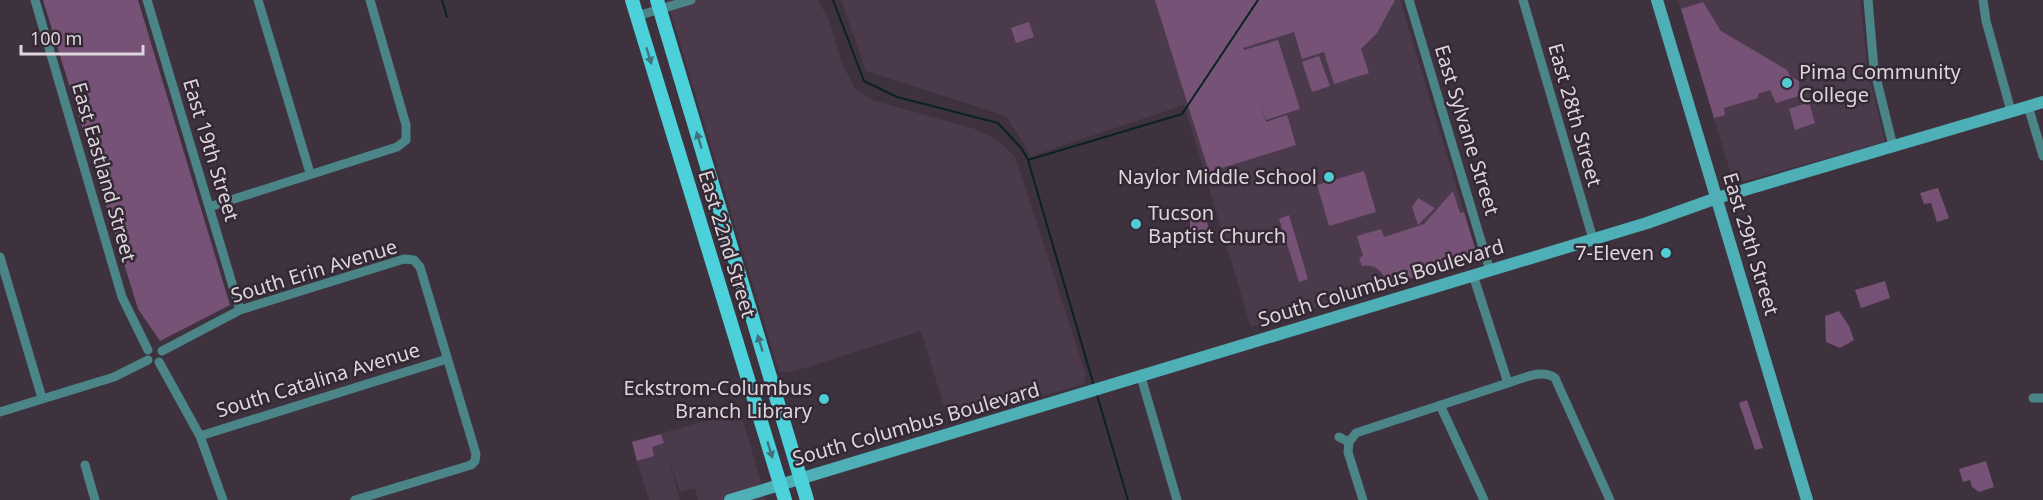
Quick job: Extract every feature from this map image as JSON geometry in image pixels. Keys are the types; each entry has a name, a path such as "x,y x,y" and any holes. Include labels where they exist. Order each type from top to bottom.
{"main road":[{"name":"East 22nd Street","path":"632,0 785,500"},
{"name":"East 22nd Street","path":"658,5 807,500"}],"street":[{"name":"East Eastland Street","path":"35,0 122,297 148,350"},
{"name":"East 19th Street","path":"147,0 240,310"},
{"path":"258,0 310,173"},
{"path":"209,207 397,147 408,141 406,125 369,0"},
{"path":"637,16 658,5 691,0"},
{"name":"East Sylvane Street","path":"1409,0 1490,271"},
{"name":"East 28th Street","path":"1522,0 1593,239"},
{"name":"East 29th Street","path":"1657,0 1807,500"},
{"path":"1868,0 1874,69 1893,146"},
{"path":"1983,0 2011,111"},
{"name":"South Columbus Boulevard","path":"730,500 1490,271 1717,198 2043,102"},
{"path":"2028,106 2043,156"},
{"path":"0,257 42,398"},
{"name":"South Erin Avenue","path":"162,351 240,310 404,259 416,260 420,267 447,359"},
{"path":"1473,275 1508,383"},
{"path":"148,360 148,350 155,346 162,351 162,358 159,362"},
{"path":"355,500 471,465 475,461 476,454 447,359"},
{"name":"South Catalina Avenue","path":"200,436 447,359"},
{"path":"0,411 114,377 148,360"},
{"path":"148,360 154,363 159,362"},
{"path":"159,362 200,436 223,500"},
{"path":"1364,500 1348,452 1349,442 1356,433 1508,383 1553,371 1611,500"},
{"path":"1138,378 1149,422 1154,428 1177,500"},
{"path":"1440,405 1484,500"},
{"path":"1339,437 1349,442"},
{"path":"85,465 94,500"}],"shaded area":[{"path":"43,0 138,0 230,305 160,341 138,309"},
{"path":"667,0 817,0 828,17 843,66 855,88 872,100 975,129 996,139 1015,156 1086,375 1084,384 954,421 947,416 921,331 792,372 779,372"},
{"name":"Naylor Middle School","path":"841,0 1400,0 1478,258 1251,327 1184,105 1031,156 1006,116 866,71"},
{"path":"1155,0 1395,0 1377,33 1361,49 1369,73 1334,84 1324,52 1302,59 1294,32 1243,48 1244,50 1278,40 1300,109 1266,120 1260,103 1266,122 1287,115 1296,145 1209,172"},
{"name":"Pima Community College","path":"1678,0 1860,0 1867,66 1885,142 1734,184"},
{"path":"1703,2 1721,31 1787,70 1791,77 1799,81 1799,96 1776,103 1770,90 1758,94 1758,98 1724,108 1725,115 1714,118 1681,9"},
{"path":"1029,22 1034,37 1016,43 1011,28"},
{"path":"1319,56 1330,86 1312,92 1302,62"},
{"path":"1809,102 1815,123 1795,130 1789,109"},
{"path":"1364,171 1376,212 1329,226 1317,185"},
{"path":"1938,188 1949,218 1937,222 1931,203 1924,204 1920,193"},
{"path":"1453,191 1460,213 1464,212 1478,258 1388,285 1379,270 1367,265 1362,266 1359,258 1363,256 1357,236 1381,229 1384,237 1424,224"},
{"path":"1418,198 1435,208 1418,225 1412,207"},
{"path":"1205,214 1209,230 1190,236 1190,219"},
{"path":"1289,215 1308,279 1299,282 1279,219"},
{"path":"1885,281 1890,298 1861,308 1855,290"},
{"path":"1839,311 1849,326 1854,340 1840,348 1826,342 1825,316"},
{"path":"1747,400 1763,448 1755,450 1739,403"},
{"path":"736,412 741,413 766,500 698,500 695,488 680,492 668,456 680,500 649,500 632,442"},
{"path":"661,434 664,443 652,447 654,456 637,461 632,442"},
{"path":"1986,461 1994,487 1979,492 1972,487 1970,480 1963,482 1959,469"}],"waterway":[{"path":"442,0 447,17"},
{"path":"833,0 864,81 897,97 998,123 1022,149 1028,160"},
{"path":"1094,386 1028,160 1182,114 1258,0"},
{"path":"1097,395 1128,500"}],"place":[{"name":"Pima Community College","path":"1787,83"},
{"name":"Naylor Middle School","path":"1329,177"},
{"name":"Tucson Baptist Church","path":"1136,224"},
{"name":"7-Eleven","path":"1666,253"},
{"name":"Eckstrom-Columbus Branch Library","path":"824,399"}]}
